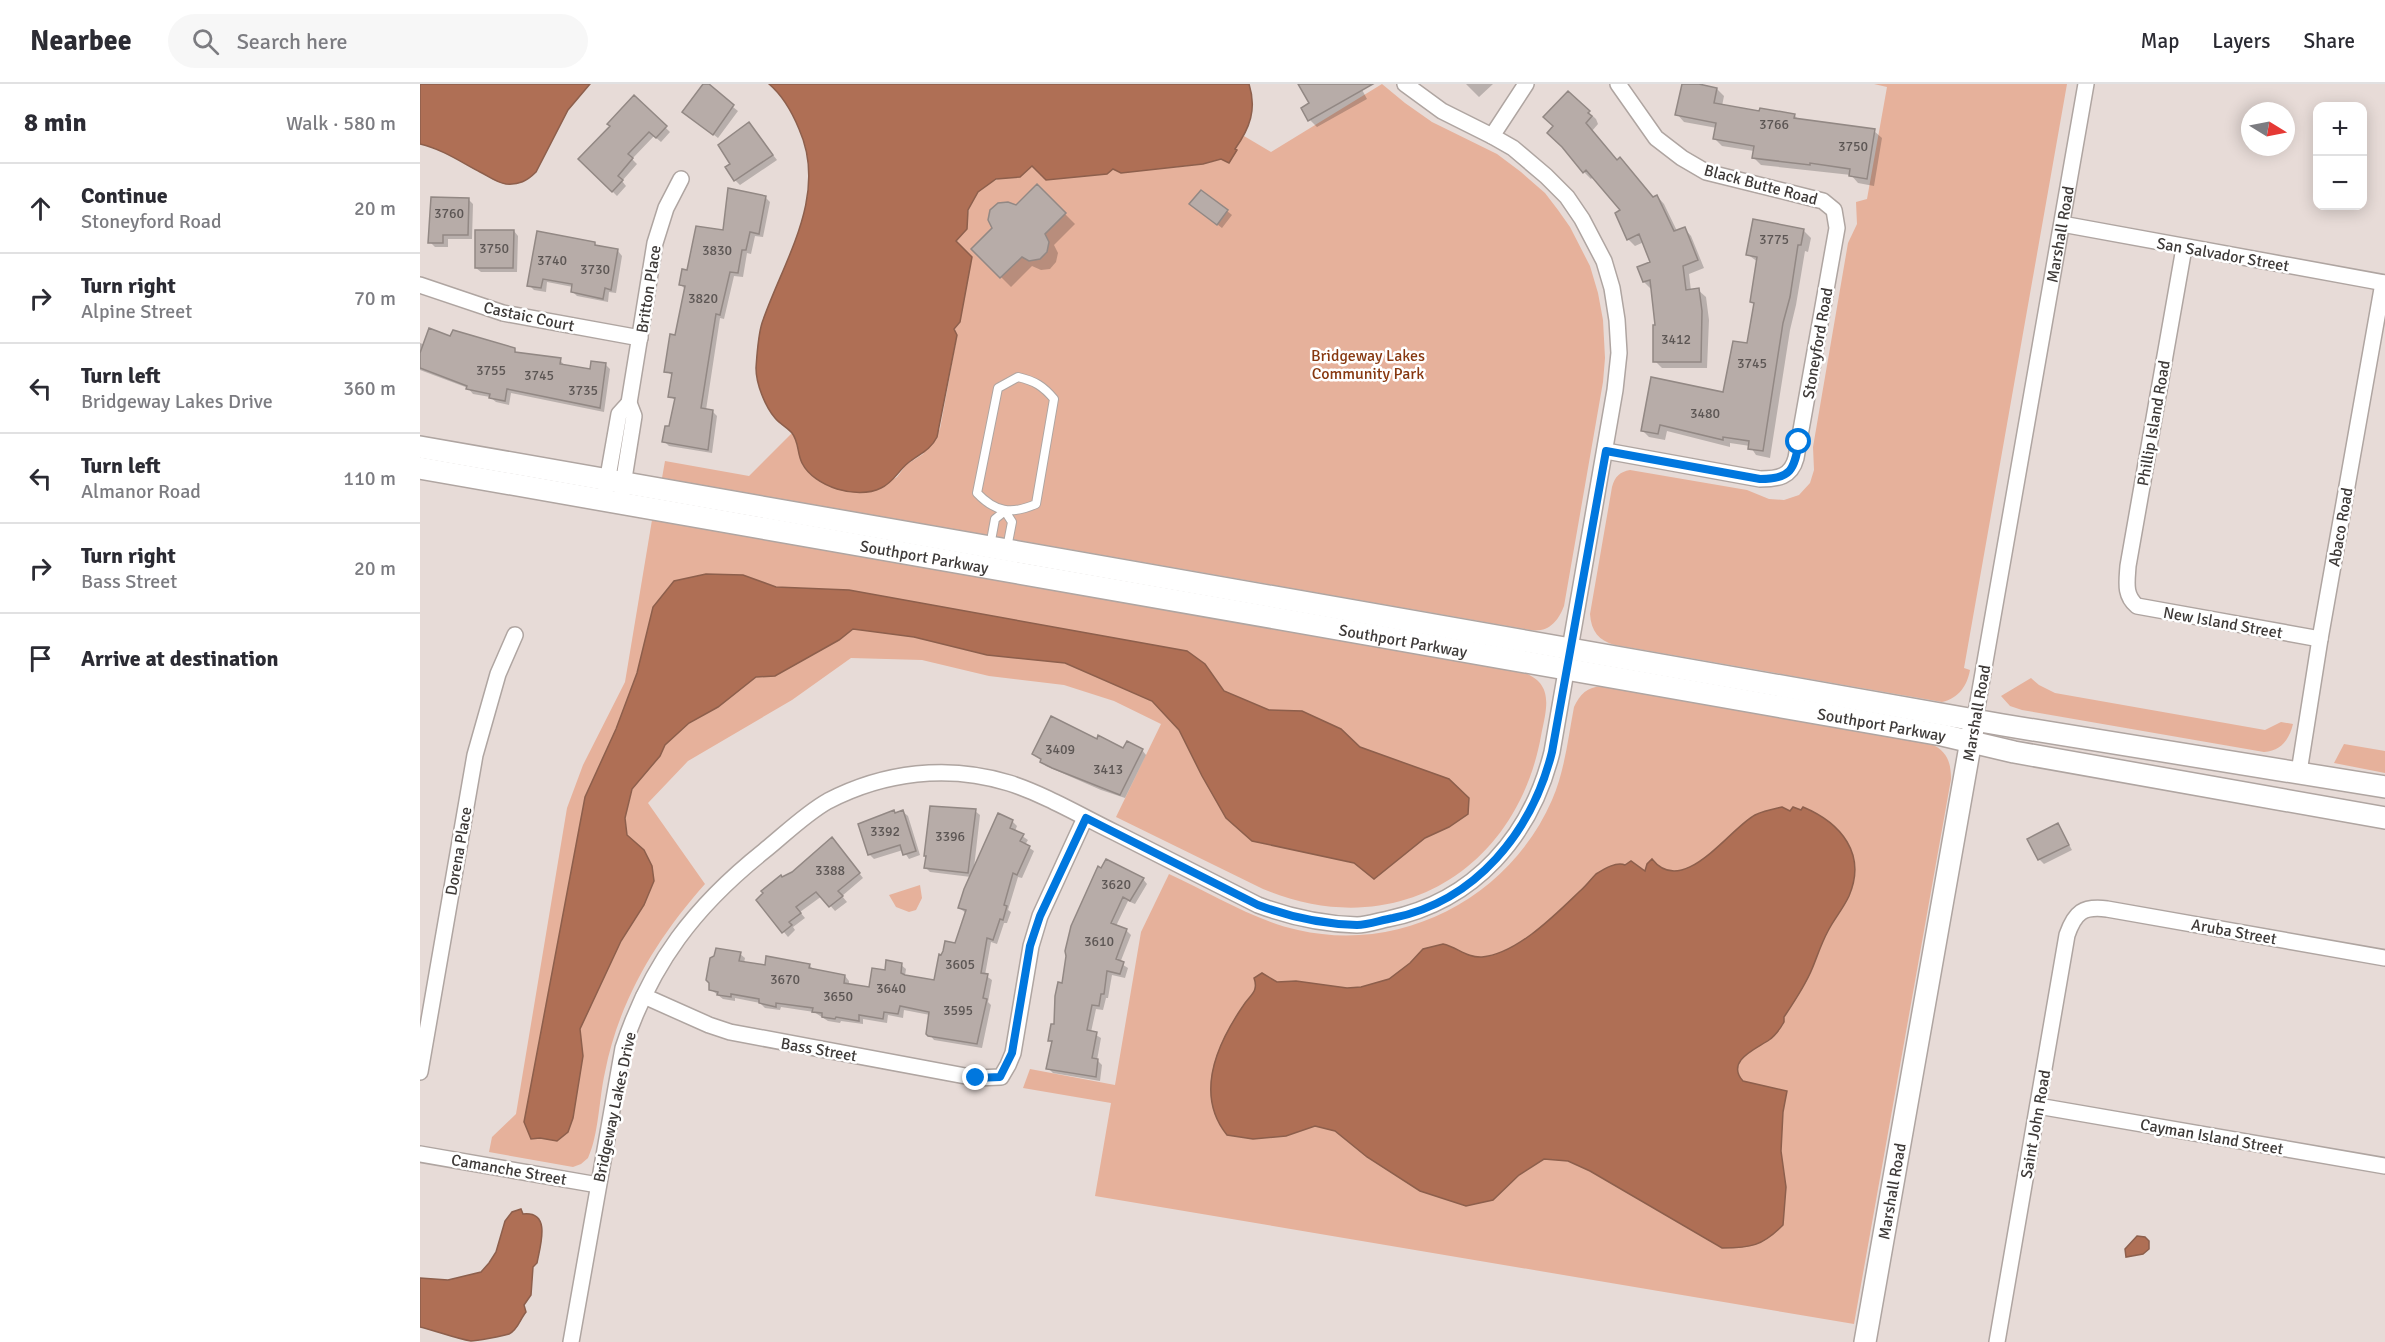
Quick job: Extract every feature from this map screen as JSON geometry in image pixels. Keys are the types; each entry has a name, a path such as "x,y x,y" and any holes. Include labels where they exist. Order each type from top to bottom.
{"street":[{"name":"Bridgeway Lakes Drive","path":"571,1342 623,1048 644,996 677,938 729,879 827,802 862,786 890,777 954,772 983,776 1028,790 1258,905 1286,915 1320,922 1359,925 1402,916 1434,906 1465,887 1497,858 1524,824 1544,782 1570,649 1606,451 1619,353 1617,320 1604,261 1582,219 1567,197 1521,154 1492,136 1442,111 1405,84"},
{"path":"1492,136 1526,84"},
{"name":"Black Butte Road","path":"1618,84 1656,138 1698,168 1733,180 1819,199 1832,206"},
{"name":"Marshall Road","path":"1865,1342 2086,84"},
{"name":"Britton Place","path":"612,501 634,416 629,403 655,243 666,208 681,179"},
{"name":"Stoneyford Road","path":"1606,451 1760,479 1785,476 1792,469 1796,458 1837,228 1832,206"},
{"name":"San Salvador Street","path":"2062,224 2384,283"},
{"name":"Phillip Island Road","path":"2129,599 2126,588 2128,566 2184,248"},
{"name":"Abaco Road","path":"2299,772 2319,639 2384,283"},
{"name":"Castaic Court","path":"420,285 503,313 640,338"},
{"name":"Southport Parkway","path":"420,447 1570,649 2385,787"},
{"name":"Southport Parkway","path":"420,468 1971,741 2014,752 2385,818"},
{"name":"New Island Street","path":"2129,599 2137,606 2319,639"},
{"name":"Dorena Place","path":"420,1072 427,993 475,755 495,683 515,634"},
{"name":"Bass Street","path":"644,996 730,1032 976,1078 1000,1077 1012,1053 1030,946 1040,916 1086,818"},
{"name":"Aruba Street","path":"2082,910 2107,909 2385,958"},
{"name":"Saint John Road","path":"1997,1342 2067,935 2082,910"},
{"name":"Cayman Island Street","path":"2038,1106 2385,1166"},
{"name":"Camanche Street","path":"420,1154 598,1185"}],"lane":[{"path":"995,569 999,548 995,519 1005,511 1023,510 1036,504 1054,399 1044,386 1018,377 998,388 976,493 988,504 1005,511 1012,522 999,548 995,569"}],"green space":[{"name":"Bridgeway Lakes Community Park","path":"1382,84 1432,122 1497,154 1545,193 1570,227 1590,266 1603,320 1605,358 1603,382 1564,606 1559,617 1547,628 1530,630 662,478 665,461 749,476 792,433 797,440 799,453 859,492 874,491 897,477 906,465 923,454 940,429 957,336 954,329 960,321 955,241 966,223 970,204 978,192 989,183 1003,177 1020,177 1032,166 1109,172 1113,169 1119,171 1172,168 1212,162 1225,157 1244,136 1271,152"},
{"path":"1874,84 2067,84 1964,668 1970,670 1967,681 1958,694 1942,702 1615,645 1600,638 1594,630 1590,614 1612,487 1616,477 1621,473 1630,470 1747,490 1769,499 1784,500 1799,495 1810,483 1814,470 1813,447 1848,243 1857,224 1856,202 1867,199 1887,87"},
{"path":"652,520 1525,673 1535,678 1545,691 1546,708 1541,736 1527,784 1505,825 1476,859 1441,885 1401,901 1358,908 1311,904 1263,889 1116,817 1161,724 1114,701 1064,685 989,676 922,660 851,658 792,700 688,761 648,803 705,884 656,948 630,995 611,1045 592,1148 588,1158 573,1167 489,1152 492,1137 516,1114 567,808 583,765 625,682"},
{"path":"2031,678 2055,693 2265,730 2281,722 2293,724 2289,735 2280,747 2264,752 2010,706 2001,696"},
{"path":"1602,686 1931,744 1941,750 1949,762 1951,779 1854,1324 1095,1196 1111,1103 1023,1088 1030,1069 1115,1085 1141,932 1169,874 1265,920 1298,930 1337,935 1376,933 1413,925 1448,910 1481,890 1509,865 1533,834 1552,800 1560,777 1574,707 1585,692"},
{"path":"2344,744 2385,751 2385,773 2334,763"},
{"path":"920,885 922,898 916,910 909,912 896,907 889,895"}],"shaded area":[{"path":"420,84 590,84 568,110 536,172 522,182 511,184 496,181 444,152 420,144"},
{"path":"769,84 1249,84 1252,110 1245,134 1229,163 1221,159 1203,164 1121,173 1113,169 1107,174 1046,180 1032,166 1020,177 996,179 978,192 968,210 967,229 956,241 972,257 960,322 954,329 957,335 937,437 928,449 908,463 885,486 860,493 826,485 808,471 800,459 794,436 771,413 758,381 756,368 761,328 800,228 809,179 807,154 799,129 787,105"},
{"path":"706,574 743,575 776,587 849,590 1187,651 1205,664 1224,691 1269,710 1302,711 1341,729 1360,747 1449,779 1469,798 1468,814 1449,827 1425,838 1374,879 1354,863 1252,841 1226,818 1179,730 1152,701 1065,663 987,655 914,637 853,629 839,640 775,676 756,677 718,707 689,723 665,745 660,756 632,789 625,818 627,835 644,850 652,866 654,881 644,905 621,941 580,1029 583,1056 573,1118 568,1132 557,1141 531,1139 524,1122 585,797 616,729 637,673 653,607 674,581"},
{"path":"1782,807 1790,811 1793,807 1801,810 1803,807 1829,822 1847,842 1855,867 1854,881 1849,896 1828,931 1809,975 1784,1017 1784,1022 1771,1038 1744,1056 1738,1067 1738,1074 1743,1081 1787,1091 1783,1112 1781,1151 1786,1187 1783,1225 1762,1242 1749,1246 1722,1248 1590,1171 1568,1161 1544,1159 1519,1175 1493,1200 1466,1206 1420,1191 1367,1157 1335,1131 1315,1126 1286,1136 1253,1139 1227,1135 1217,1119 1212,1103 1213,1069 1225,1036 1255,990 1254,978 1262,973 1277,982 1296,981 1347,988 1361,987 1389,979 1410,963 1423,949 1443,944 1477,957 1495,954 1509,949 1535,932 1596,874 1607,868 1618,864 1625,865 1631,861 1645,871 1652,859 1664,869 1678,871 1706,857 1755,815"},
{"path":"521,1209 523,1214 538,1218 541,1224 542,1239 537,1263 533,1267 531,1295 524,1305 526,1312 515,1330 506,1335 471,1341 420,1327 420,1278 448,1280 481,1272 496,1252 505,1221 512,1212"},
{"path":"2137,1236 2145,1237 2149,1241 2149,1249 2143,1254 2126,1257 2125,1249"}],"building":[{"path":"703,84 709,84 734,105 713,135 682,112"},
{"path":"1298,84 1373,84 1308,121 1301,108 1309,103"},
{"path":"1682,84 1699,84 1717,88 1714,103 1759,111 1760,108 1795,114 1794,118 1875,129 1867,179 1849,176 1850,169 1752,158 1754,146 1713,139 1716,123 1675,115"},
{"path":"1568,91 1590,111 1588,113 1592,116 1586,123 1617,160 1620,157 1653,197 1657,195 1674,231 1685,227 1698,260 1683,266 1686,290 1699,288 1702,311 1701,362 1653,362 1653,325 1655,325 1650,280 1643,282 1637,267 1650,262 1639,234 1627,240 1615,213 1620,210 1586,170 1583,173 1547,133 1553,126 1543,117"},
{"path":"634,95 667,126 656,138 649,132 628,154 633,158 618,176 623,180 612,192 578,159 610,126 607,124"},
{"path":"749,122 773,155 734,181 725,167 730,164 718,145"},
{"path":"1037,184 1066,213 1045,234 1049,242 1047,252 1040,259 1029,261 1022,257 1000,278 971,249 992,228 988,220 990,210 998,203 1008,202 1016,205"},
{"path":"728,188 766,196 759,234 750,232 746,250 742,250 738,273 730,272 720,315 716,314 701,408 713,410 708,450 662,442 665,426 669,426 675,398 668,397 672,373 664,372 670,334 675,335 685,286 679,285 682,269 687,270 696,226 723,230"},
{"path":"1201,190 1228,210 1217,225 1189,204"},
{"path":"431,197 469,198 468,235 443,235 443,243 428,243"},
{"path":"1753,219 1804,229 1801,245 1798,245 1790,297 1783,323 1763,451 1748,449 1749,441 1723,437 1723,440 1660,425 1658,434 1641,431 1651,377 1723,392 1733,341 1747,343 1754,303 1750,302 1757,257 1746,255"},
{"path":"475,230 514,230 513,268 475,268"},
{"path":"537,231 595,242 595,245 618,249 611,290 605,288 603,299 571,292 572,284 543,279 541,288 527,286"},
{"path":"429,328 450,336 453,330 515,348 515,352 561,358 560,364 590,369 591,361 606,363 600,408 507,389 505,401 489,398 490,394 466,389 467,386 420,368 420,353"},
{"path":"1051,716 1097,739 1098,735 1123,748 1127,741 1143,749 1120,795 1052,768 1040,762 1041,759 1032,754"},
{"path":"930,806 976,809 968,873 924,868"},
{"path":"894,810 895,813 903,810 916,851 903,855 900,845 868,855 858,824"},
{"path":"998,813 1013,820 1010,828 1024,834 1020,841 1030,846 1017,875 1013,873 1004,905 1007,906 1003,920 1000,919 993,940 987,938 981,973 988,974 983,998 987,999 977,1044 928,1036 926,1034 929,1012 900,1006 898,1014 884,1012 883,1019 859,1015 859,1021 836,1017 835,1019 822,1017 822,1013 812,1012 813,1008 776,1003 776,1007 759,1003 759,999 731,994 731,997 717,995 718,992 709,990 709,983 706,980 710,958 714,956 716,948 741,952 739,961 765,965 766,956 810,964 809,968 845,975 844,983 869,987 872,968 885,970 886,960 902,963 901,973 905,975 934,980 939,954 941,955 943,951 945,941 955,943 966,910 958,908 964,889"},
{"path":"2058,823 2069,845 2038,860 2027,839"},
{"path":"832,837 860,873 838,891 843,896 829,907 816,892 796,907 801,913 789,922 792,925 782,933 756,900 763,893 761,891 781,875 782,877 792,872"},
{"path":"1106,859 1144,878 1130,901 1123,897 1111,923 1127,929 1116,959 1124,962 1120,974 1107,971 1104,994 1101,994 1099,1006 1092,1005 1087,1030 1097,1032 1092,1058 1098,1059 1096,1077 1046,1069 1052,1041 1048,1041 1051,1024 1054,1024 1055,996 1058,982 1062,983 1065,951 1071,926 1098,866 1101,868"}],"route":[{"path":"976,1078 1000,1077 1008,1065 1030,946 1052,887 1086,818 1258,905 1286,915 1320,922 1359,925 1402,916 1434,906 1465,887 1497,858 1524,824 1544,782 1552,752 1606,451 1760,479 1772,479 1785,476 1790,472 1794,465 1799,442"}]}
